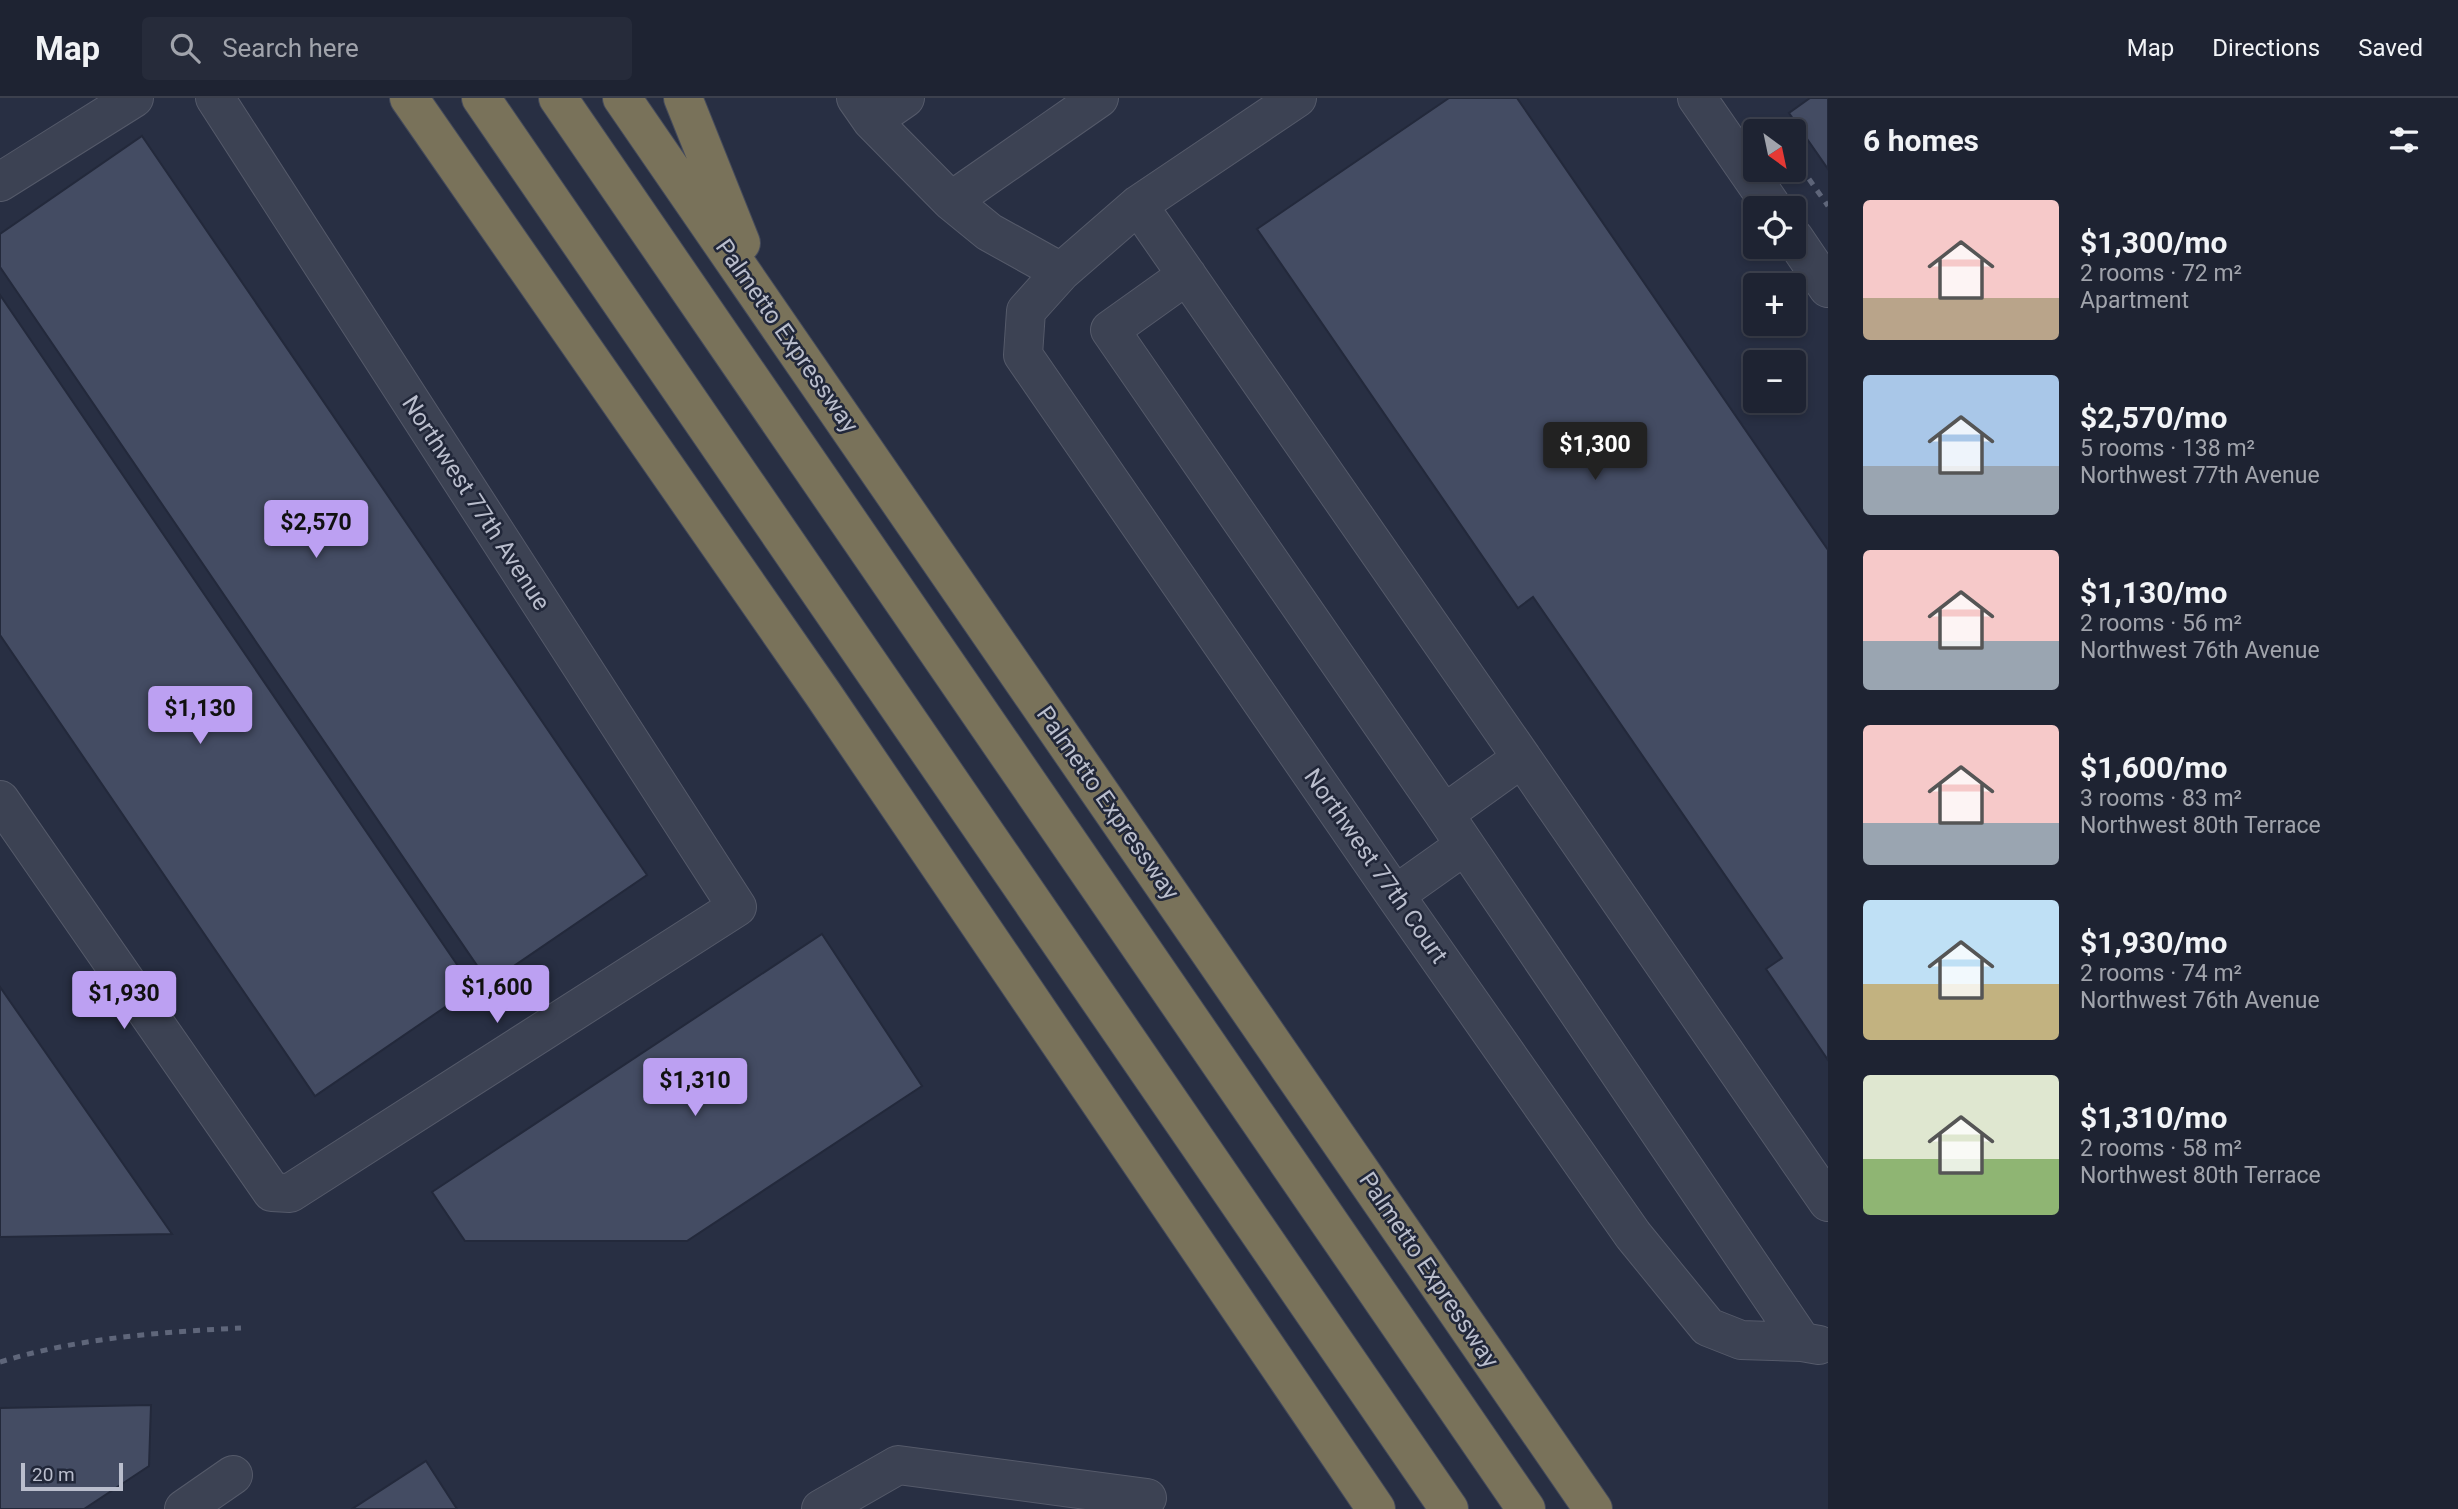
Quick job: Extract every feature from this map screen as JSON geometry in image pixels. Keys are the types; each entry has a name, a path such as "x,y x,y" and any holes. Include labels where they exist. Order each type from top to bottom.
{"highway":[{"path":"409,98 823,694 1239,1311 1376,1509"},
{"path":"481,98 1439,1494"},
{"path":"558,98 1521,1502"},
{"name":"Palmetto Expressway","path":"622,98 1588,1502"},
{"path":"683,98 765,303"}],"street":[{"path":"0,181 134,98"},
{"name":"Northwest 77th Avenue","path":"0,800 272,1192 290,1194 737,907 215,98"},
{"path":"905,98 864,109 951,201 989,232 1061,272 1138,205 1297,98"},
{"path":"951,201 1098,98"},
{"path":"1697,98 1765,196"},
{"path":"1138,205 1828,1202"},
{"path":"1806,256 1828,288"},
{"name":"Northwest 77th Court","path":"1061,272 1026,311 1023,355 1633,1235 1708,1327 1741,1340 1815,1344"},
{"path":"1187,275 1110,330 1464,846 1815,1344"},
{"path":"1444,814 1522,758"},
{"path":"1395,895 1464,846"},
{"path":"821,1509 898,1465 1147,1498 1138,1509"},
{"path":"184,1509 233,1475"}],"building":[{"path":"1449,98 1517,98 1828,550 1828,1060 1766,969 1782,958 1533,597 1518,608 1257,229"},
{"path":"1810,98 1828,98 1828,169 1806,137 1806,119 1793,119 1789,113"},
{"path":"142,136 647,875 489,983 0,267 0,234"},
{"path":"0,295 473,988 315,1096 0,635"},
{"path":"822,934 922,1086 687,1241 465,1241 432,1192"},
{"path":"0,987 172,1234 0,1237"},
{"path":"151,1405 149,1466 84,1509 0,1509 0,1408"},
{"path":"426,1461 457,1509 352,1509"}],"railway":[{"path":"1809,179 1828,206"},
{"path":"0,1362 89,1342 150,1334 241,1328"}]}
